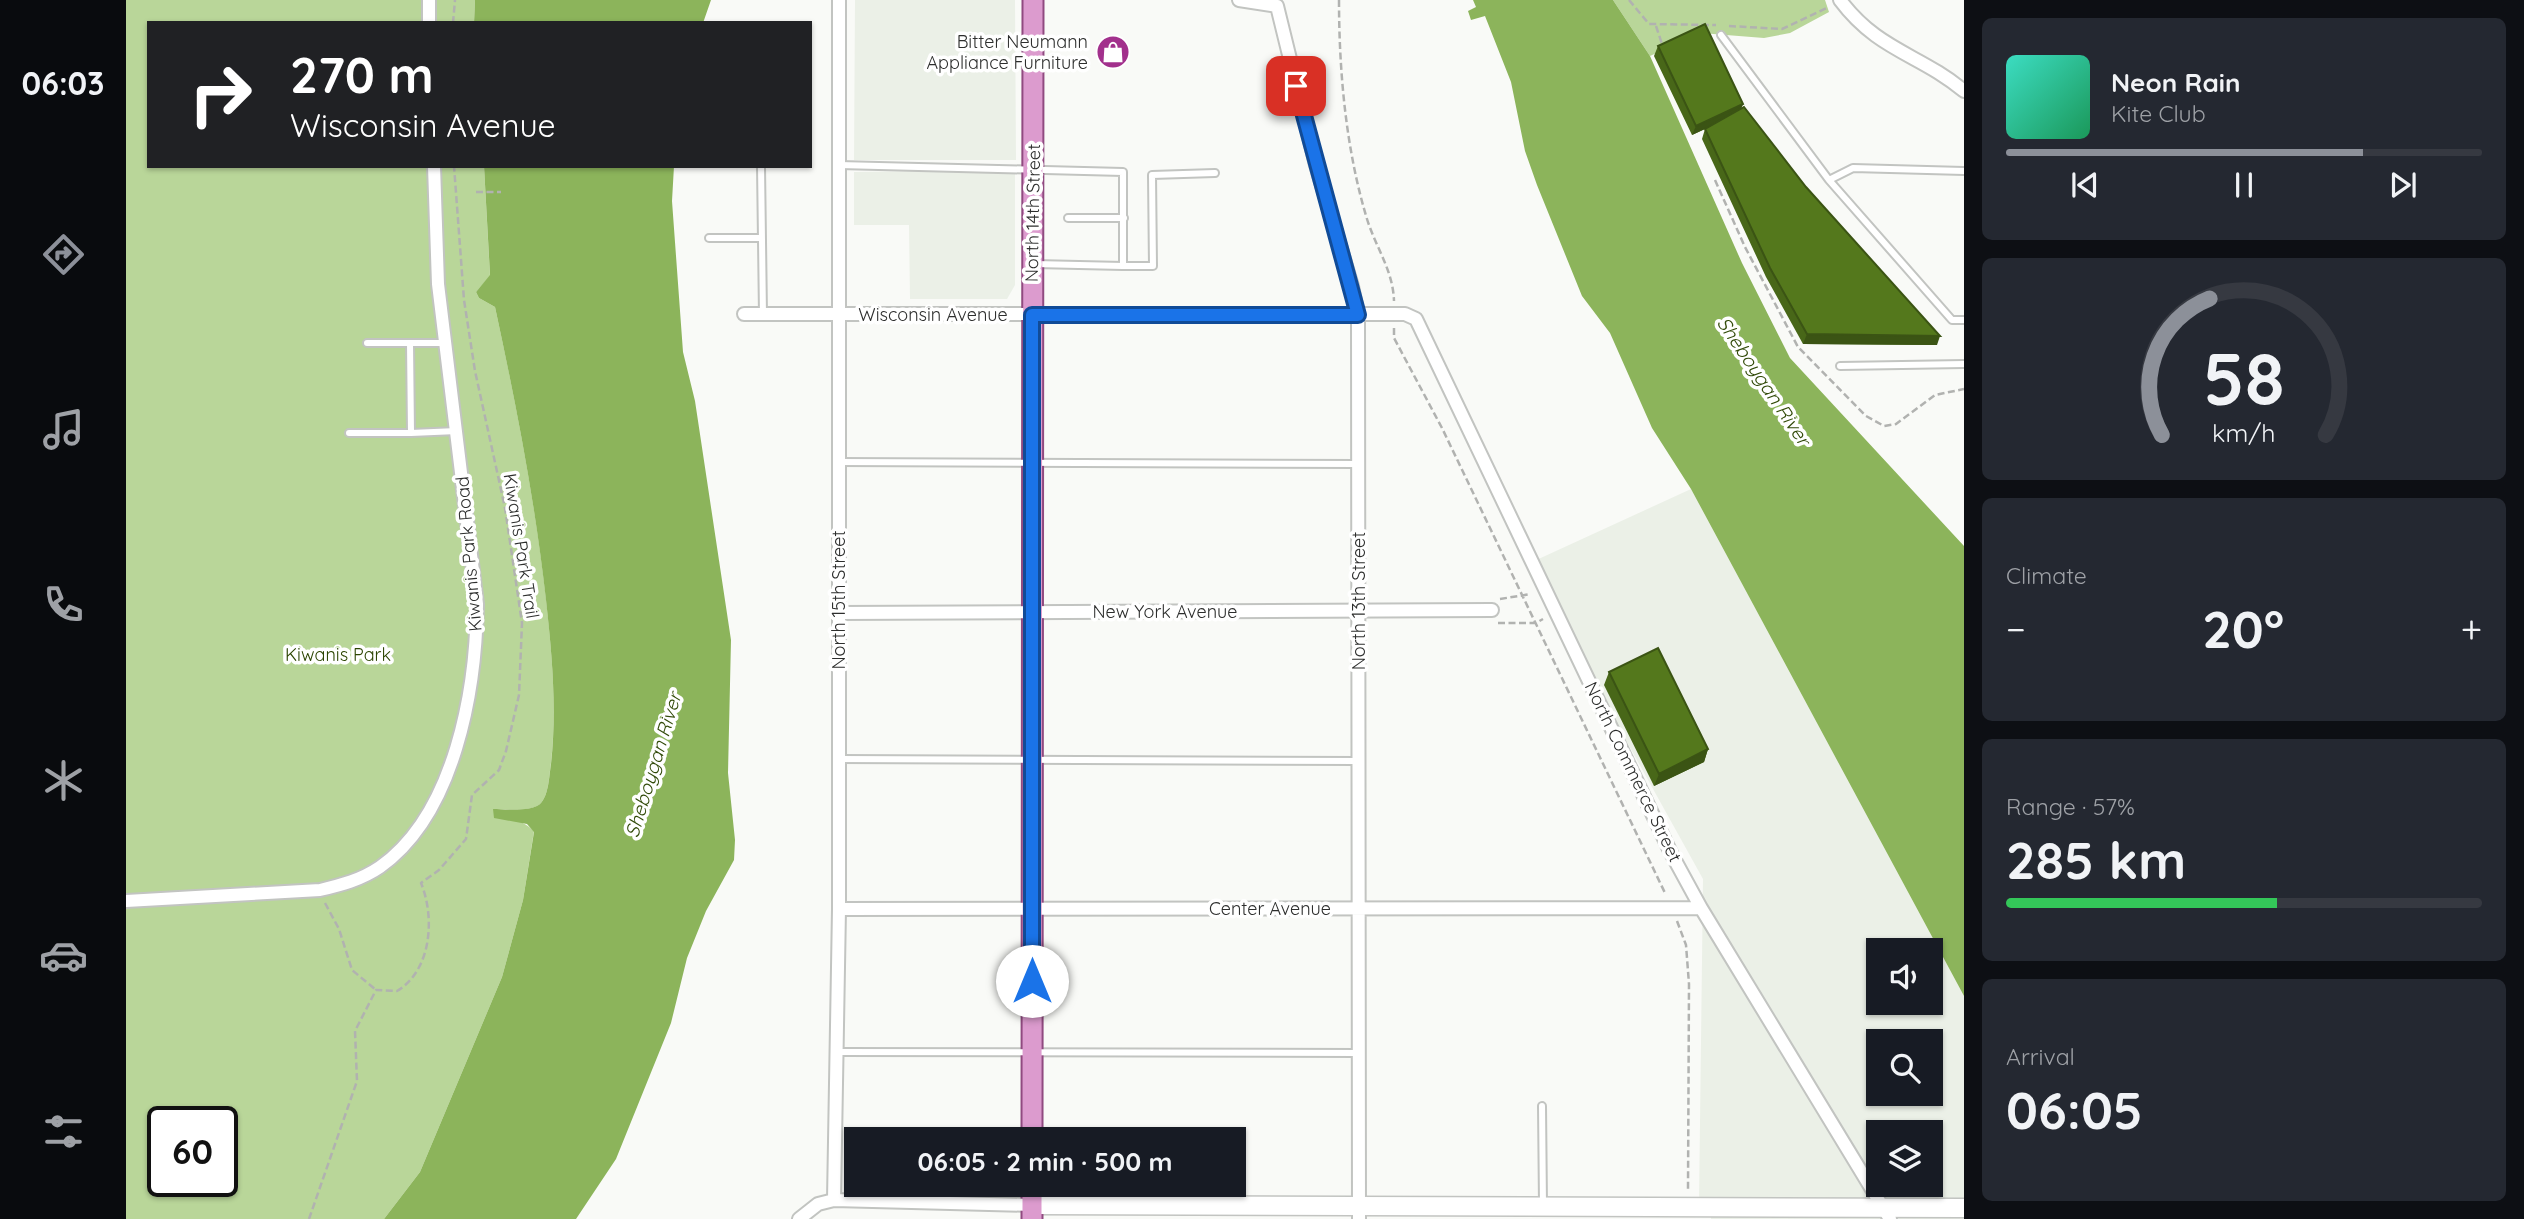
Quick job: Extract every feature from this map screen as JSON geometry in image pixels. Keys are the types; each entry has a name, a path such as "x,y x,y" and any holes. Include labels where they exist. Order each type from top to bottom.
{"main road":[{"name":"North 14th Street","path":"1032,1127 1033,0"}],"street":[{"path":"429,0 429,21"},
{"name":"North 15th Street","path":"834,1200 839,909 839,0"},
{"name":"North 13th Street","path":"1239,0 1277,6 1316,165 1358,315 1359,1213"},
{"path":"1840,1 1877,39 1940,74 1964,91"},
{"name":"Kiwanis Park Road","path":"126,901 320,890 365,876 407,842 437,794 456,745 473,671 477,604 438,284 434,168"},
{"name":"Wisconsin Avenue","path":"744,314 1394,314 1416,319"},
{"name":"North Commerce Street","path":"1416,319 1555,612 1701,908 1886,1213"},
{"name":"New York Avenue","path":"839,613 1492,610"},
{"name":"Center Avenue","path":"839,909 1701,908"},
{"path":"799,1219 818,1204 834,1200 1032,1212 1359,1213 1543,1207 1688,1207 1730,1213 1886,1213 1964,1208"}],"lane":[{"path":"1721,35 1829,180 1952,320 1964,320"},
{"path":"839,165 1123,172 1123,266"},
{"path":"761,168 763,314"},
{"path":"1829,180 1853,168 1964,171"},
{"path":"1032,264 1153,266 1152,175 1215,173"},
{"path":"1068,218 1124,218"},
{"path":"709,238 762,238"},
{"path":"367,343 446,343"},
{"path":"410,344 411,433"},
{"path":"1840,366 1964,364"},
{"path":"349,433 457,431"},
{"path":"838,461 1358,464"},
{"path":"839,759 1359,761"},
{"path":"836,1052 1359,1053"},
{"path":"1542,1106 1543,1207"}],"path":[{"path":"453,21 455,0"},
{"path":"1339,0 1344,92 1354,159 1367,219 1390,273 1394,338 1442,428 1524,597 1672,908 1686,945 1689,984 1688,1207"},
{"path":"1629,0 1643,19 1656,25 1718,26"},
{"path":"1727,26 1782,29 1840,1"},
{"path":"1656,25 1665,50"},
{"name":"Kiwanis Park Trail","path":"376,990 397,991 414,976 430,924 421,883 439,870 467,839 472,795 499,770 519,695 520,597 464,300 454,168"},
{"path":"1715,180 1745,247 1798,347 1866,416 1884,426 1896,424 1935,395 1964,389"},
{"path":"476,192 501,192"},
{"path":"1544,588 1524,597 1490,599 1496,624 1536,623 1555,612"},
{"path":"309,1219 357,1081 355,1031 376,990 352,970 338,929 320,890"}],"shaded area":[{"path":"855,0 1015,0 1016,160 854,160"},
{"path":"1015,170 1015,285 1007,299 910,299 909,225 854,225 854,172"},
{"path":"1691,489 1933,938 1866,938 1866,1015 1943,1015 1943,957 1964,996 1964,1219 1711,1219 1711,1204 1699,1204 1703,879 1557,616 1532,562"}],"green space":[{"name":"Kiwanis Park","path":"126,0 475,0 474,21 147,21 147,168 484,168 490,276 476,292 479,298 495,307 524,452 546,599 552,661 553,742 547,790 540,804 518,810 493,809 534,831 523,900 502,977 420,1172 384,1219 126,1219"},
{"path":"1613,0 1825,0 1829,12 1790,33 1764,38 1701,33 1650,56"}],"water":[{"path":"475,0 711,0 704,21 474,21"},
{"name":"Sheboygan River","path":"1473,0 1613,0 1650,56 1742,263 1790,358 1964,546 1964,996 1943,957 1943,938 1933,938 1691,489 1652,428 1610,333 1582,296 1525,151 1511,82 1485,16 1471,20 1468,11 1476,7"},
{"name":"Sheboygan River","path":"484,168 674,168 672,201 683,352 695,401 731,640 728,773 735,840 734,860 706,911 687,958 671,1023 616,1159 576,1219 384,1219 420,1172 502,977 523,900 534,832 527,824 494,818 493,809 524,809 540,804 547,791 551,764 554,722 552,661 531,489 495,307 479,298 476,292 490,275"}],"building":[{"path":"1705,24 1743,104 1696,126 1658,46"},
{"path":"1744,107 1806,187 1940,336 1807,334 1770,268 1705,129"},
{"path":"1658,648 1708,749 1659,774 1609,672"}],"place":[{"name":"Bitter Neumann Appliance Furniture","path":"1113,52"}],"route":[{"path":"1032,981 1032,315 1358,315 1296,86"}]}
